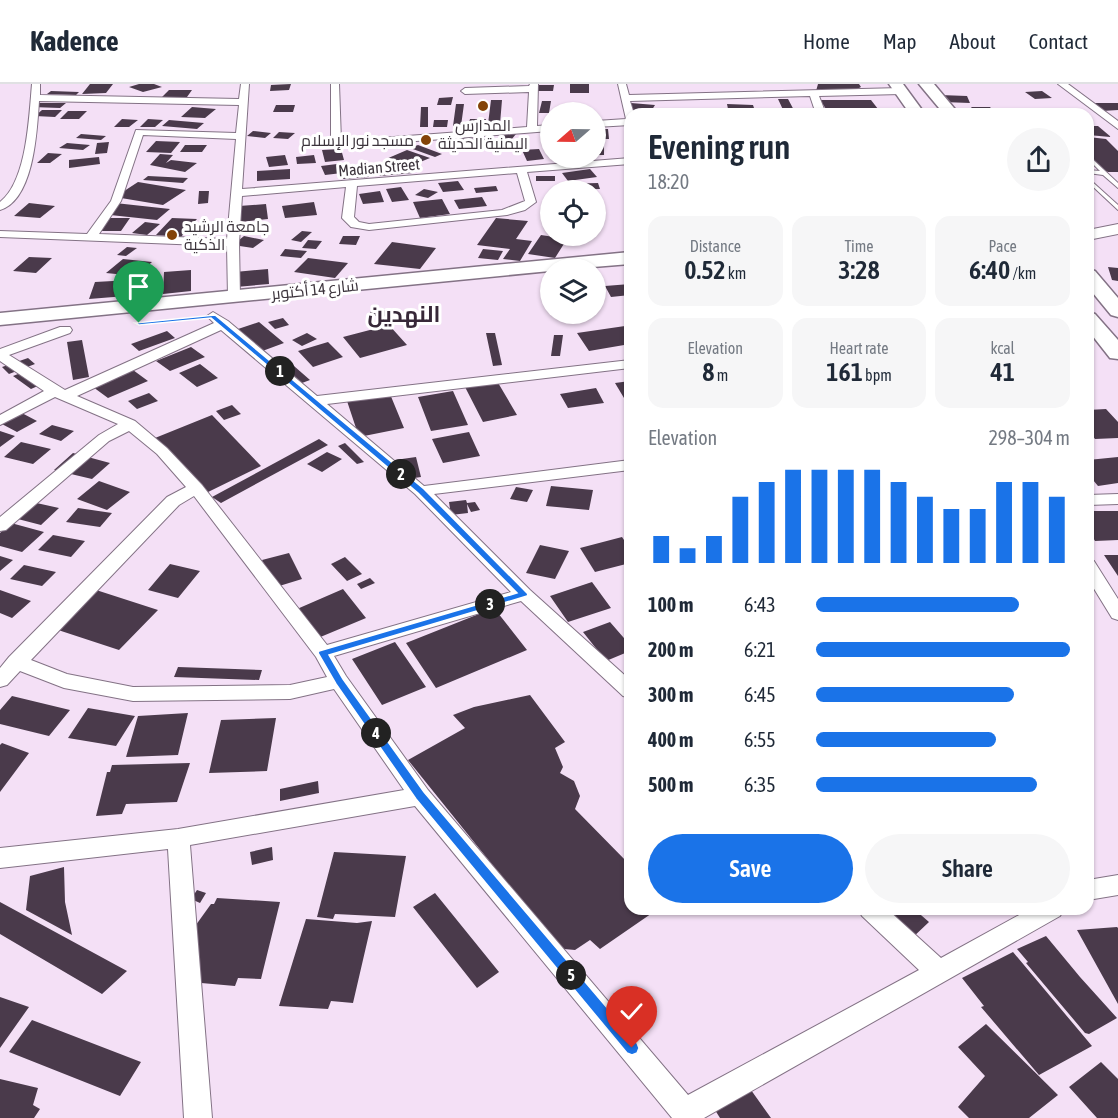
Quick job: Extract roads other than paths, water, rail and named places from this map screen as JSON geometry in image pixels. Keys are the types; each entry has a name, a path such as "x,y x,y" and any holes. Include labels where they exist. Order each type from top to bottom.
{"main road":[{"path":"926,84 947,108"},
{"path":"898,88 913,108"},
{"path":"1094,220 1118,220"},
{"path":"1094,234 1118,229"},
{"name":"شارع 14 أكتوبر","path":"0,319 624,259"},
{"path":"606,279 618,278"},
{"path":"1094,282 1118,310"},
{"name":"شارع 14 أكتوبر","path":"0,336 218,320 540,285"},
{"path":"1094,325 1118,353"}],"street":[{"path":"0,207 14,196 32,147 36,84"},
{"path":"234,297 233,243 244,84"},
{"path":"335,84 336,144 540,129"},
{"path":"622,84 628,108"},
{"path":"712,84 718,100"},
{"path":"1062,84 1118,126"},
{"path":"465,91 534,87 532,129"},
{"path":"626,98 718,100 898,88"},
{"path":"814,95 819,108"},
{"path":"34,98 244,102"},
{"path":"606,123 624,121"},
{"path":"91,237 116,201 139,132 241,136"},
{"name":"Madian Street","path":"237,193 624,161"},
{"path":"352,184 348,218 355,225 369,227 503,213 521,208 531,202 521,169"},
{"path":"0,234 233,243"},
{"path":"0,421 218,320 421,491 524,594 624,686"},
{"path":"0,354 65,330"},
{"path":"0,354 59,394 130,424 162,451 196,489 323,653 339,681 420,796 688,1115 938,971 1041,915"},
{"path":"316,401 624,365"},
{"path":"0,526 104,438 130,424"},
{"path":"421,491 624,466"},
{"path":"0,680 173,501 196,489"},
{"path":"1094,500 1118,499"},
{"path":"1094,575 1118,614"},
{"path":"323,653 524,594"},
{"path":"16,662 64,681 134,694 290,692 339,681"},
{"path":"0,858 178,838 420,796"},
{"path":"178,838 197,1117"},
{"path":"1094,887 1118,885"},
{"path":"877,915 938,971"}],"lane":[{"path":"1094,163 1115,184"},
{"path":"1094,172 1104,173"},
{"path":"1094,180 1115,184"},
{"path":"1094,185 1118,207"}],"place":[{"name":"المدارس اليمنية الحديثة","path":"483,106"},
{"name":"مسجد نور الإسلام","path":"426,140"},
{"name":"جامعة الرشيد الذكية","path":"172,235"}],"district":[{"name":"النهدين","path":"404,314"}]}
